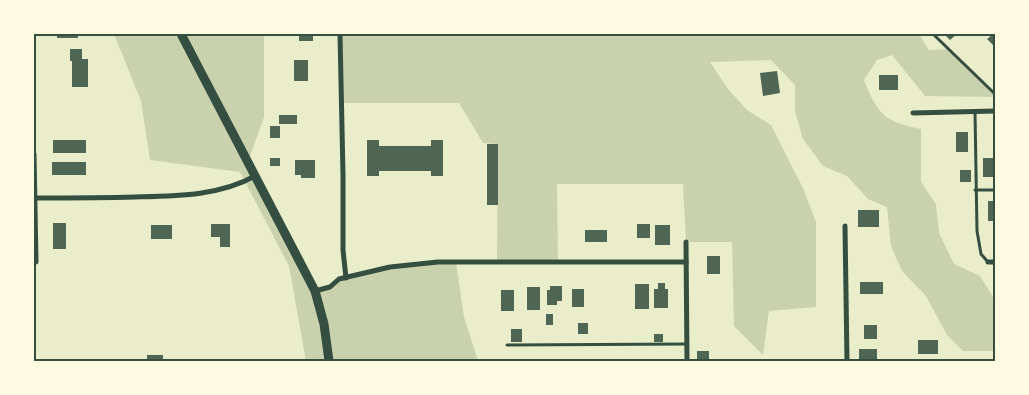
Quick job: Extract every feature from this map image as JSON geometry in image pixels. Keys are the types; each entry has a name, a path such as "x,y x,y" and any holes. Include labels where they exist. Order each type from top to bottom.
{"main road":[{"path":"181,34 315,291 324,324 329,361"}],"street":[{"path":"340,34 343,250 346,278"},
{"path":"913,112 995,111"},
{"path":"34,154 36,262"},
{"path":"35,198 153,196 199,193 242,183 255,176"},
{"path":"845,226 847,361"},
{"path":"686,242 687,361"},
{"path":"315,291 330,286 339,279 390,268 438,262 686,262"},
{"path":"988,262 995,262"}],"lane":[{"path":"933,34 995,94"},
{"path":"975,112 975,190 978,239 981,254 988,262"},
{"path":"975,190 995,190"},
{"path":"506,345 687,344"}],"green space":[{"path":"114,34 264,34 264,117 248,162 315,290 330,286 339,279 390,267 456,262 464,317 478,361 306,361 289,266 240,172 150,160 141,101"},
{"path":"340,34 919,34 929,50 949,49 995,94 995,97 925,96 892,55 877,60 864,80 873,101 884,115 899,123 921,129 921,182 936,204 939,233 954,264 980,276 995,300 995,351 963,351 947,335 926,296 902,271 891,246 887,207 868,199 847,176 823,166 803,139 795,112 795,85 771,60 710,62 728,89 747,110 771,125 803,188 816,222 816,307 769,311 763,355 734,326 732,242 686,242 683,184 557,184 558,262 497,261 498,144 483,143 459,103 341,103"}],"building":[{"path":"57,34 78,34 78,38 57,38"},
{"path":"299,34 313,34 313,41 299,41"},
{"path":"944,34 957,34 950,40"},
{"path":"995,34 995,47 987,39"},
{"path":"70,49 82,49 82,59 88,59 88,87 72,87"},
{"path":"294,60 308,60 308,81 294,81"},
{"path":"777,71 780,93 763,96 760,73"},
{"path":"879,75 898,75 898,90 879,90"},
{"path":"279,115 297,115 297,124 279,124"},
{"path":"270,126 280,126 280,138 270,138"},
{"path":"956,132 968,132 968,152 956,152"},
{"path":"53,140 86,140 86,153 53,153"},
{"path":"367,140 379,140 379,146 431,146 431,140 443,140 443,176 431,176 431,171 379,171 379,176 367,176"},
{"path":"487,144 498,144 498,205 487,205"},
{"path":"270,158 280,158 280,166 270,166"},
{"path":"983,158 995,158 995,177 983,177"},
{"path":"295,160 315,160 315,178 301,178 301,175 295,175"},
{"path":"52,162 86,162 86,175 52,175"},
{"path":"960,170 971,170 971,182 960,182"},
{"path":"988,201 995,201 995,221 988,221"},
{"path":"858,210 879,210 879,227 858,227"},
{"path":"53,223 66,223 66,249 53,249"},
{"path":"211,224 230,224 230,247 220,247 220,237 211,237"},
{"path":"637,224 650,224 650,238 637,238"},
{"path":"151,225 172,225 172,239 151,239"},
{"path":"655,225 670,225 670,245 655,245"},
{"path":"585,230 607,230 607,242 585,242"},
{"path":"707,256 720,256 720,274 707,274"},
{"path":"860,282 883,282 883,294 860,294"},
{"path":"658,283 665,283 665,289 668,289 668,308 654,308 654,289 658,289"},
{"path":"635,284 649,284 649,309 635,309"},
{"path":"550,286 562,286 562,301 557,301 557,305 547,305 547,290 550,290"},
{"path":"527,287 540,287 540,310 527,310"},
{"path":"572,289 584,289 584,307 572,307"},
{"path":"501,290 514,290 514,311 501,311"},
{"path":"546,314 553,314 553,325 546,325"},
{"path":"578,323 588,323 588,334 578,334"},
{"path":"864,325 877,325 877,339 864,339"},
{"path":"511,329 522,329 522,342 511,342"},
{"path":"654,334 663,334 663,342 654,342"},
{"path":"918,340 938,340 938,354 918,354"},
{"path":"859,349 877,349 877,361 859,361"},
{"path":"697,351 709,351 709,361 697,361"},
{"path":"147,355 163,355 163,361 147,361"}]}
